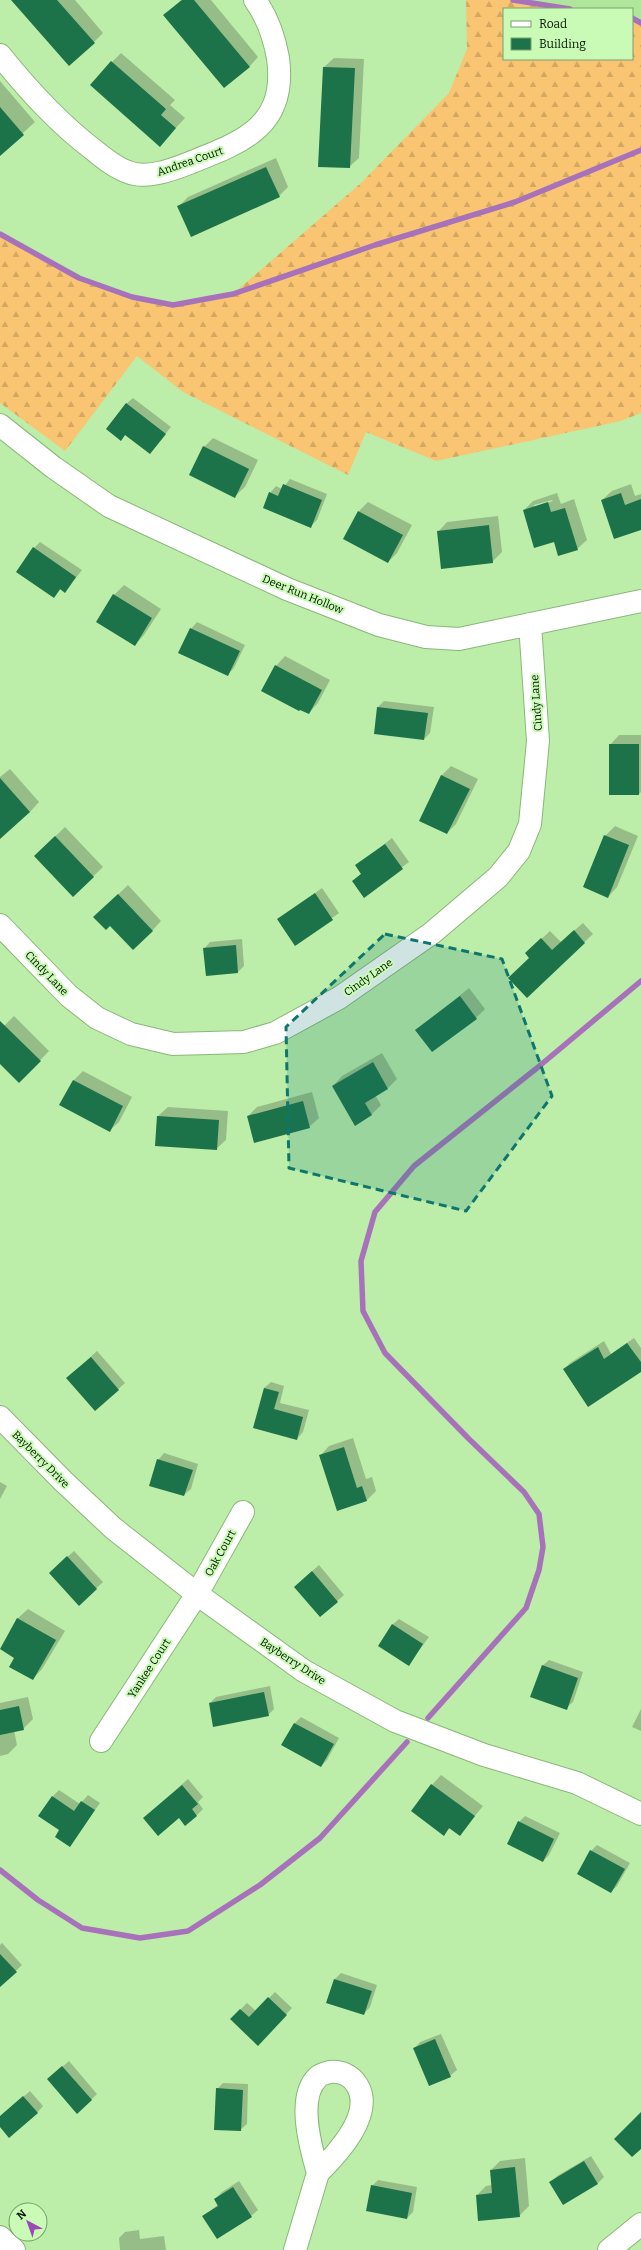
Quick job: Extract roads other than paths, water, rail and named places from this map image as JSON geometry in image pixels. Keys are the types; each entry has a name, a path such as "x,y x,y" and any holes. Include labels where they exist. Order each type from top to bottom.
{"street":[{"name":"Andrea Court","path":"0,55 41,104 114,166 129,173 152,174 188,164 232,146 261,125 272,109 280,89 274,36 263,12 255,0"},
{"name":"Deer Run Hollow","path":"0,425 53,467 109,506 287,589 379,625 426,637 459,639 641,601"},
{"name":"Cindy Lane","path":"0,925 69,996 98,1018 131,1034 173,1044 244,1042 275,1033 339,998 432,933 498,877 519,852 530,824 538,741 530,624"},
{"name":"Bayberry Drive","path":"0,1417 63,1481 113,1528 197,1594 304,1671 395,1721 484,1755 577,1783 641,1814"},
{"name":"Oak Court","path":"197,1594 243,1512"},
{"name":"Yankee Court","path":"100,1741 197,1594"},
{"path":"295,2250 318,2173"},
{"path":"609,2250 641,2224"},
{"path":"0,2237 14,2250"}],"waterway":[{"path":"513,0 564,8"},
{"path":"633,19 641,23"},
{"path":"0,234 79,278 132,297 173,305 233,294 375,245 515,202 641,150"},
{"path":"428,1718 526,1608 539,1570 543,1547 539,1514 524,1492 469,1439 385,1353 363,1311 361,1261 375,1212 414,1166 537,1068 641,981"},
{"path":"0,1870 38,1900 82,1928 140,1938 188,1931 260,1885 320,1838 407,1742"}]}
